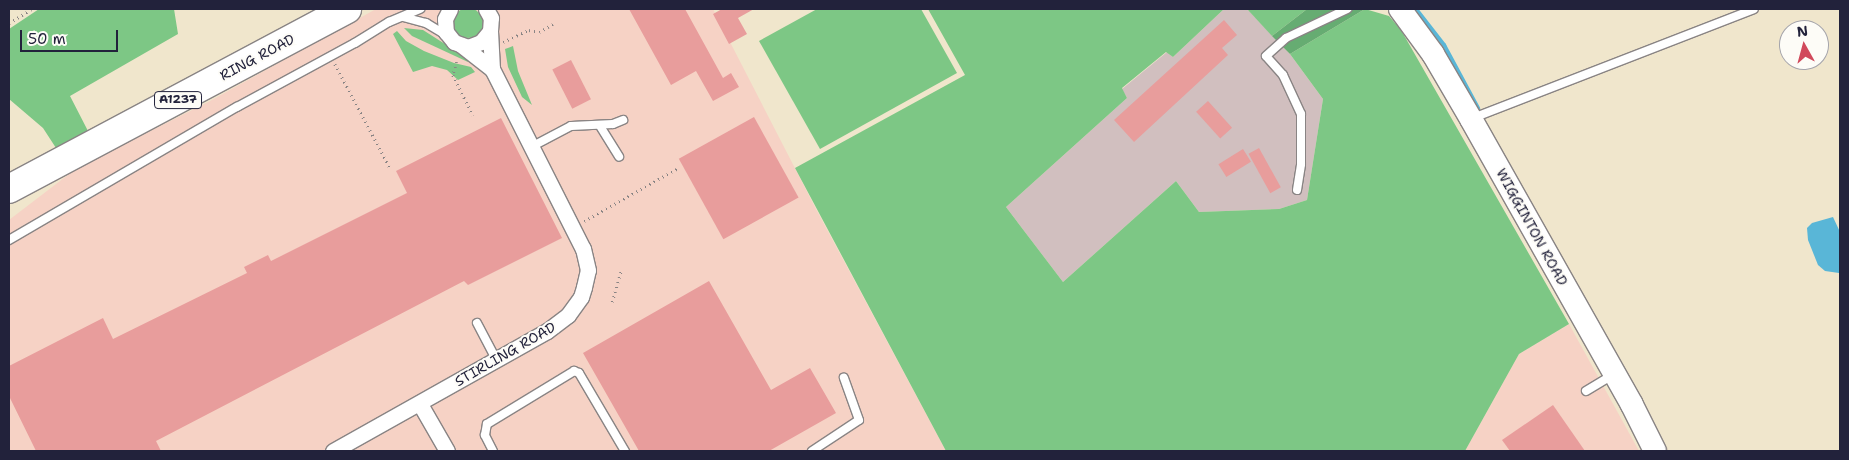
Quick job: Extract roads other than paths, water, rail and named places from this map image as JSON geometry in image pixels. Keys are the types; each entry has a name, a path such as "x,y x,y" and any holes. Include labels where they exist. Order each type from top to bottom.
{"highway":[{"name":"RING ROAD","path":"9,189 347,9"}],"main road":[{"name":"WIGGINTON ROAD","path":"1400,9 1433,54 1471,119 1615,374 1655,451"}],"street":[{"path":"450,9 445,20 455,41 468,46 481,42 490,31"},
{"name":"STIRLING ROAD","path":"333,451 420,404 546,331 563,319 581,297 587,278 587,261 492,69 491,18 488,10"},
{"name":"STIRLING ROAD","path":"455,41 492,69"},
{"path":"420,404 447,451"}],"lane":[{"path":"9,240 237,107 389,22 420,9"},
{"path":"1297,190 1301,164 1301,114 1283,75 1266,56 1286,38 1347,9"},
{"path":"1471,119 1754,9"},
{"path":"402,17 432,26 455,41"},
{"path":"531,147 571,126 600,126 623,120"},
{"path":"600,126 619,157"},
{"path":"477,323 496,359"},
{"path":"493,451 485,435 484,430 487,424 574,371 579,372 625,451"},
{"path":"1586,390 1615,374"},
{"path":"812,451 859,420 844,378"}],"water":[{"path":"1833,217 1840,232 1839,273 1825,271 1818,265 1808,240 1807,228 1812,223"}],"waterway":[{"path":"1416,9 1444,45 1478,108"}]}
